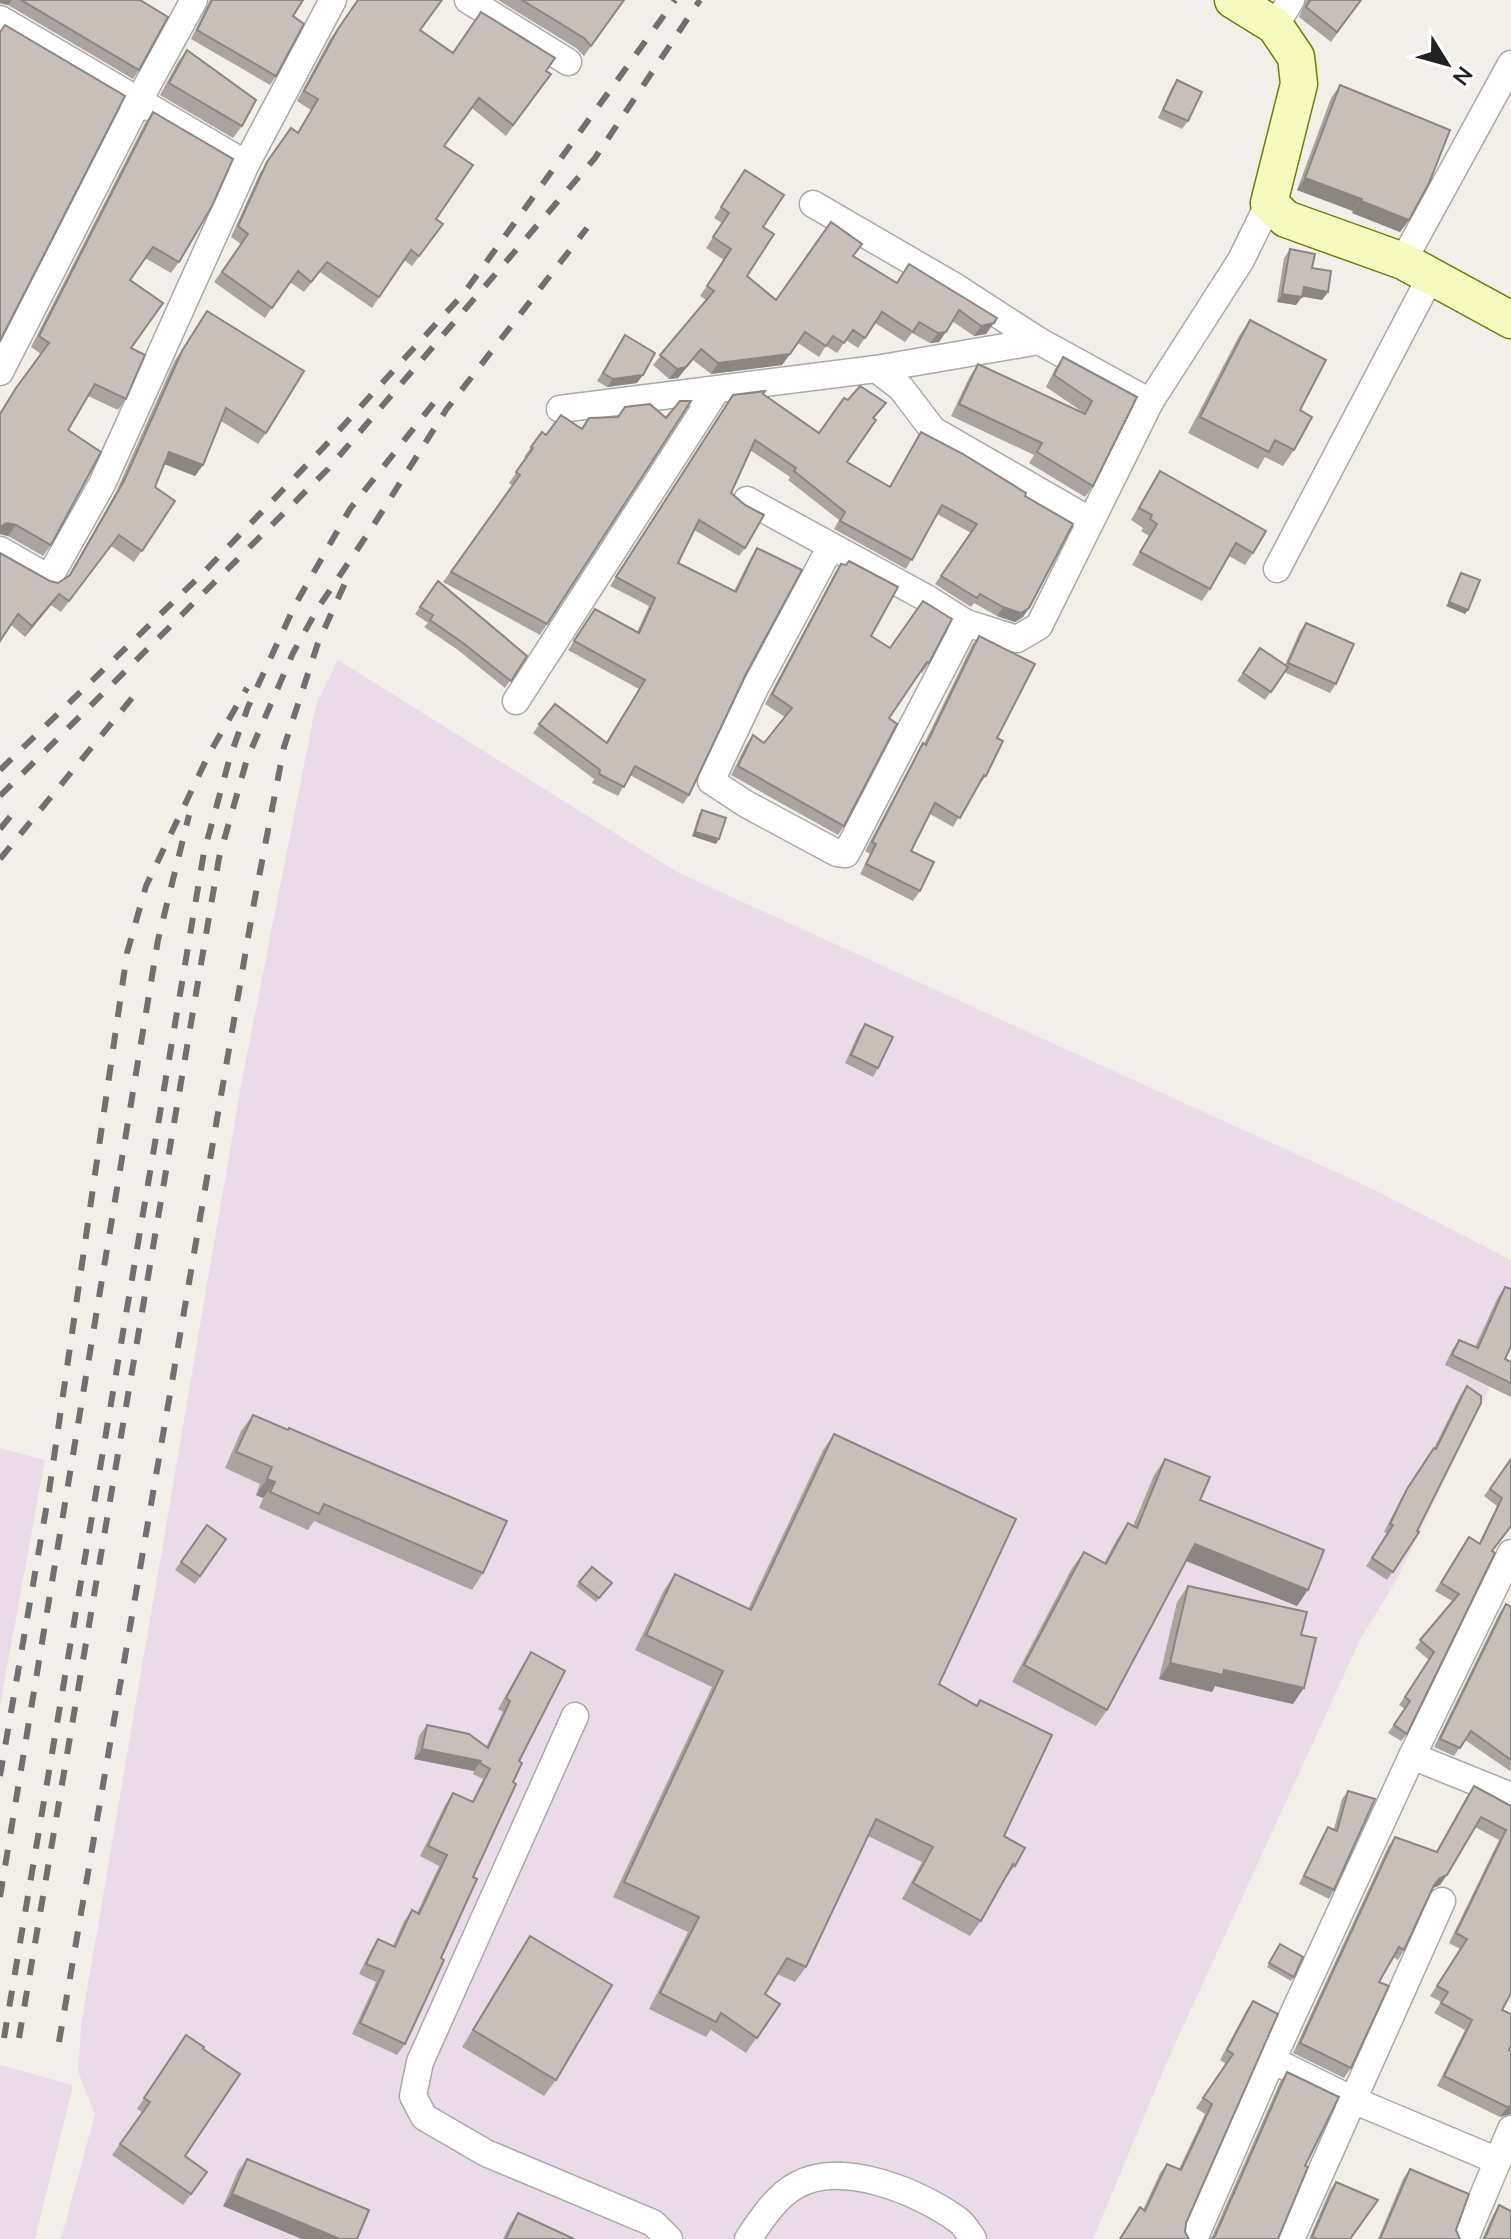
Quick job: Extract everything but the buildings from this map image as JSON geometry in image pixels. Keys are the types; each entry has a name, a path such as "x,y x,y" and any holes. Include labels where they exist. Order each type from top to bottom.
{"street":[{"path":"0,372 138,102 194,0"},
{"path":"0,550 49,578 102,484 246,164 333,0"},
{"path":"468,0 568,62"},
{"path":"747,500 966,623 1017,639 1039,626 1150,402 1241,260 1269,203 1299,84 1296,57 1283,13 1233,0"},
{"path":"0,19 246,164"},
{"path":"1277,569 1511,64"},
{"path":"1269,203 1286,219 1417,268 1511,320"},
{"path":"813,204 954,286 1039,341 1150,402"},
{"path":"560,409 876,369 1039,341"},
{"path":"876,369 901,388 933,430 1091,521"},
{"path":"516,701 716,391"},
{"path":"830,548 755,688 711,781 759,811 837,853 846,854 966,623"},
{"path":"1194,2239 1272,2060 1412,1756 1500,1604 1511,1553"},
{"path":"575,1716 420,2062 413,2096 424,2117 486,2153 653,2223 669,2239"},
{"path":"1412,1756 1511,1796"},
{"path":"1291,2239 1442,1901"},
{"path":"1272,2060 1353,2100 1498,2161"},
{"path":"1465,2239 1511,2129"},
{"path":"748,2239 765,2214 797,2185 824,2176 861,2176 912,2195 960,2221 973,2239"}],"shaded area":[{"path":"338,660 677,872 1373,1189 1511,1260 1511,1343 1398,1577 1360,1640 1166,2064 1093,2239 61,2239 95,2114 78,2072 81,2025 241,1085 316,704"},
{"path":"0,1448 45,1460 0,1705"},
{"path":"0,2065 73,2085 35,2239 0,2239"}],"railway":[{"path":"0,770 203,573 323,448 464,293 675,0"},
{"path":"0,796 328,469 595,158 700,0"},
{"path":"19,2038 219,858 247,759 293,653 318,608 446,410 587,228"},
{"path":"4,2038 204,852 230,757 248,707 295,605 350,509 436,400"},
{"path":"59,2042 254,903 284,747 318,643 345,583"},
{"path":"0,1776 49,1492 127,953 146,886 209,754 247,688"},
{"path":"0,859 137,692"},
{"path":"0,829 14,812"},
{"path":"0,1897 158,940 189,815"}]}
